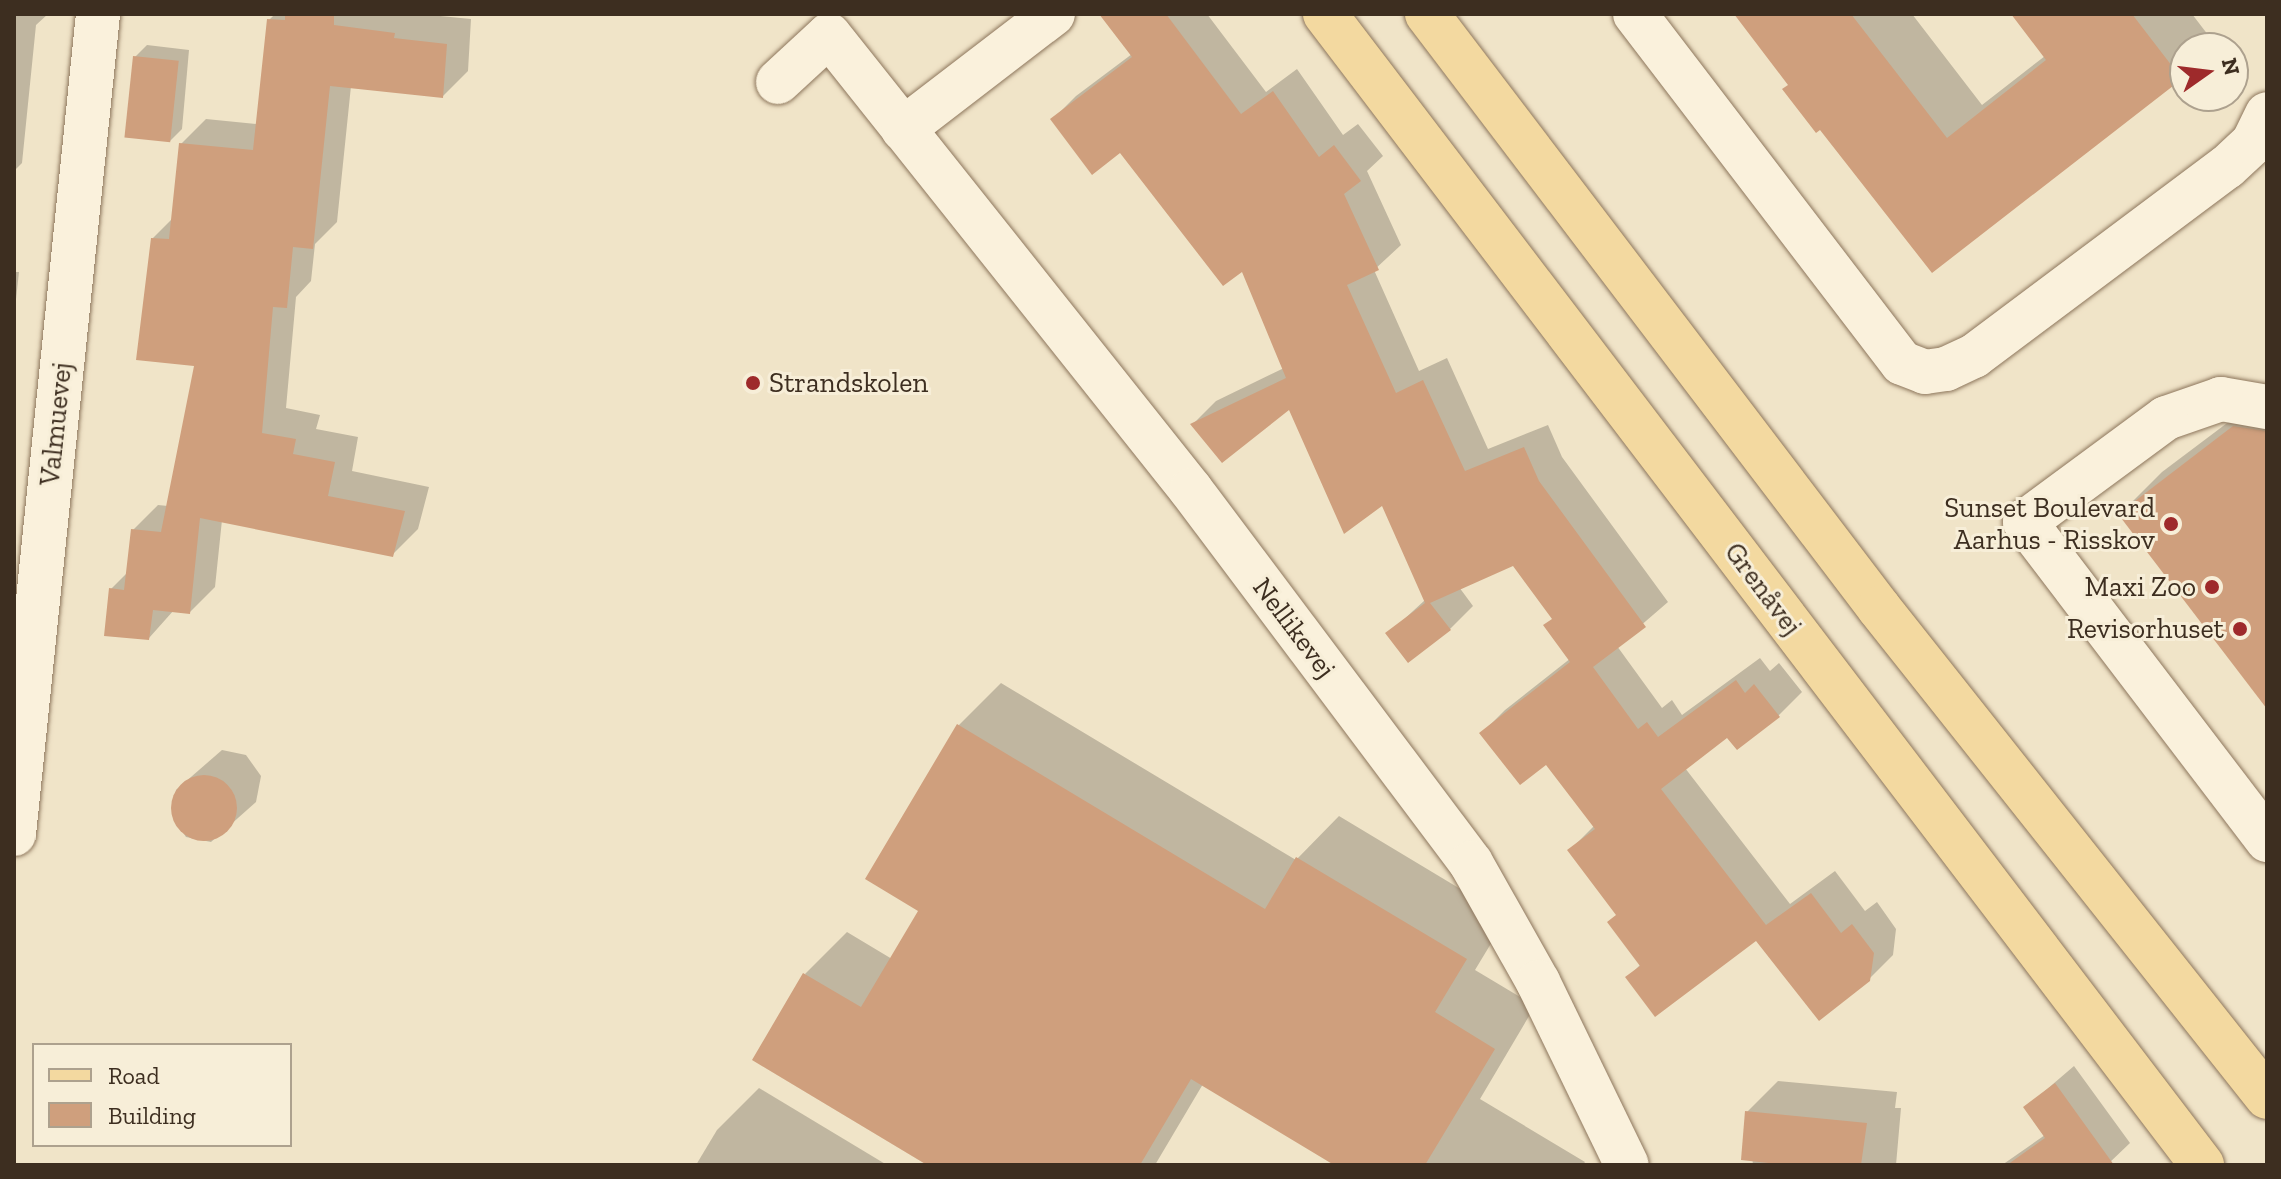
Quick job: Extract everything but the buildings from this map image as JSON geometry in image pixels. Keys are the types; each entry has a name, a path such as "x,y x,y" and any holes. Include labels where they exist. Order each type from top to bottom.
{"main road":[{"name":"Grenåvej","path":"1325,14 2202,1165"},
{"path":"1427,14 1898,633 2267,1097"}],"street":[{"name":"Valmuevej","path":"14,834 98,14"},
{"path":"903,129 1053,14"},
{"path":"1635,14 1902,363 1925,372 1946,369 1974,356 2227,167 2253,143 2267,114"},
{"name":"Nellikevej","path":"778,82 829,35 1191,490 1471,863 1538,982 1627,1165"},
{"path":"2267,407 2221,399 2166,418 2025,522 2267,840"}],"place":[{"name":"Strandskolen","path":"753,383"},
{"name":"Sunset Boulevard Aarhus - Risskov","path":"2171,524"},
{"name":"Maxi Zoo","path":"2212,587"},
{"name":"Revisorhuset","path":"2240,629"}]}
